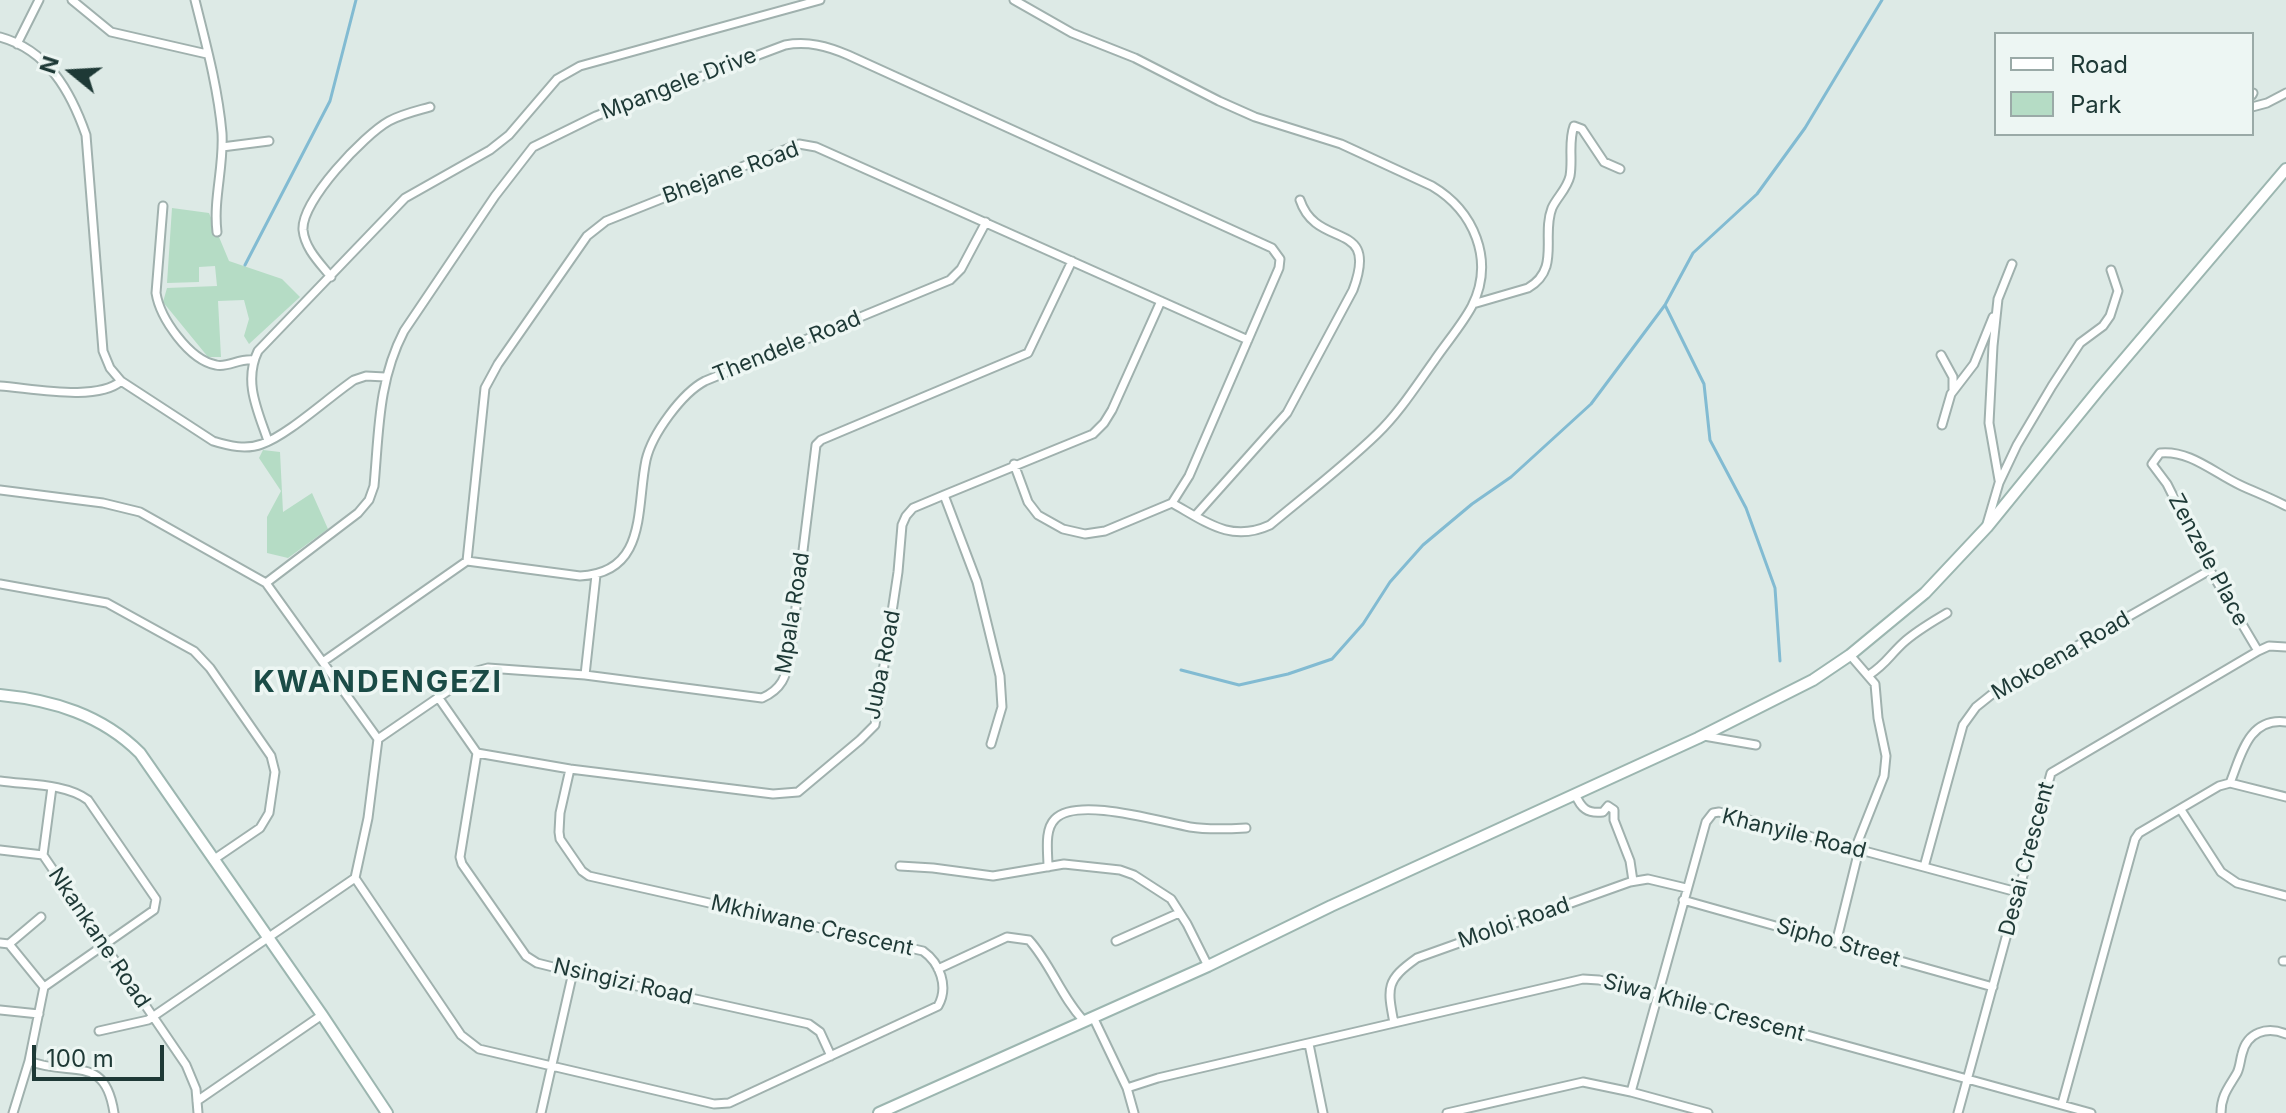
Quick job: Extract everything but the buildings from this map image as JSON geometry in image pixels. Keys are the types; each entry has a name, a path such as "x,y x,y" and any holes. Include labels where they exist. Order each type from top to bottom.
{"street":[{"path":"17,44 39,0"},
{"path":"72,0 120,36 207,54"},
{"path":"195,0 217,91 222,147 215,214 217,232"},
{"path":"268,441 251,383 254,360 265,341 405,198 499,144 547,88 566,72 820,0"},
{"path":"1014,0 1072,33 1135,58 1219,101 1255,117 1341,144 1446,194 1465,213 1476,234 1482,256 1473,304 1410,395 1378,433 1270,525 1255,532 1240,533 1211,526 1172,503 1096,534 1063,529 1031,508 1014,464"},
{"path":"0,37 17,44 49,67 63,81 78,110 86,135 103,351 110,368 121,381 213,441 242,447 268,441 354,380 366,376 385,377"},
{"name":"Mpangele Drive","path":"266,583 358,513 369,500 374,486 385,377 404,331 495,196 533,147 596,116 799,42 840,51 1272,248 1280,259 1279,268 1189,476 1172,503"},
{"path":"2254,106 2286,93"},
{"path":"331,277 308,248 303,233 307,212 349,156 374,131 390,121 430,107"},
{"path":"1473,304 1528,288 1536,283 1545,269 1550,251 1552,209 1569,179 1574,126 1582,129 1604,162 1620,169"},
{"path":"222,147 269,141"},
{"name":"Bhejane Road","path":"467,561 485,388 498,364 587,236 600,225 799,144 816,147 1248,340"},
{"path":"879,1113 1208,966 1331,906 1702,736 1813,680 1850,655 1925,593 1987,527 2286,169"},
{"path":"1195,516 1287,413 1353,290 1360,271 1362,260 1358,249 1346,238 1310,219 1300,200"},
{"path":"163,206 156,293 170,328 204,361 214,365 226,365 241,359 254,360"},
{"name":"Thendele Road","path":"596,575 613,567 627,554 636,539 649,450 688,392 705,381 950,280 961,269 986,222"},
{"name":"Mpala Road","path":"378,739 477,671 488,668 585,675 762,698 778,688 786,679 790,656 816,445 821,440 1028,353 1072,261"},
{"path":"1999,483 1989,423 1996,311 2012,264"},
{"path":"1987,527 1999,483 2017,445 2080,343 2103,326 2110,316 2118,291 2111,270"},
{"name":"Juba Road","path":"477,753 570,769 773,794 798,792 875,725 902,525 906,516 913,508 1093,434 1104,423 1161,301"},
{"path":"1942,425 1953,391 1974,364 1996,311"},
{"path":"1941,355 1953,377 1953,391"},
{"path":"0,386 91,392 113,389 121,381"},
{"name":"Zenzele Place","path":"2258,651 2210,570 2167,484 2152,464 2160,453 2174,452 2286,506"},
{"path":"0,490 103,503 140,512 266,583 378,739 368,818 355,878 153,1016 99,1031"},
{"path":"944,495 977,582 1000,676 1002,707 991,744"},
{"path":"324,661 467,561 580,576 596,575 585,675"},
{"name":"Mokoena Road","path":"1924,867 1963,725 1976,707 1991,695 2210,570"},
{"path":"0,584 107,603 194,651 210,668 267,749 275,772 266,821 213,860"},
{"path":"1869,675 1889,661 1913,635 1947,613"},
{"name":"Desai Crescent","path":"1958,1113 2051,773 2258,651 2269,646 2286,647"},
{"path":"1836,943 1857,849 1886,767 1875,684 1850,655"},
{"path":"0,695 59,704 104,725 140,753 387,1113"},
{"path":"438,697 477,753"},
{"path":"2230,783 2252,732 2267,723 2286,722"},
{"path":"1702,736 1756,745"},
{"name":"Nsingizi Road","path":"477,753 461,842 462,864 526,956 537,963 573,972 809,1024 820,1032 831,1056"},
{"name":"Mkhiwane Crescent","path":"355,878 466,1040 479,1049 719,1104 729,1103 938,1006 944,993 938,969 927,954 912,948 589,876 567,849 559,832 570,769"},
{"path":"0,781 52,787 75,792 88,800 156,899 154,910 44,987 29,1061 13,1113"},
{"path":"2062,1104 2132,845 2139,833 2210,790 2230,783 2286,797"},
{"path":"43,855 52,787"},
{"path":"1575,794 1580,807 1592,814 1603,812 1608,806 1614,810 1614,820 1630,861 1633,881"},
{"path":"2181,810 2221,872 2229,879 2286,896"},
{"path":"1048,867 1050,827 1058,816 1068,811 1112,811 1190,827 1246,828"},
{"name":"Khanyile Road","path":"1631,1092 1686,888 1706,822 1713,813 1719,812 2017,892"},
{"name":"Nkankane Road","path":"0,850 43,855 192,1076 198,1113"},
{"path":"900,866 993,876 1077,863 1120,870 1171,899 1208,966"},
{"name":"Moloi Road","path":"1394,1023 1388,993 1390,986 1400,970 1417,958 1633,881 1648,879 1686,888"},
{"name":"Sipho Street","path":"1683,900 1993,987"},
{"path":"1116,941 1179,913"},
{"path":"9,944 41,917"},
{"path":"938,969 1007,937 1029,940 1072,1009 1088,1019 1127,1088 1134,1113"},
{"path":"0,943 9,944 44,987"},
{"path":"541,1113 573,972"},
{"name":"Siwa Khile Crescent","path":"1127,1088 1158,1078 1583,979 1658,994 2091,1113"},
{"path":"0,1010 39,1014"},
{"path":"197,1101 322,1015"},
{"path":"2221,1113 2223,1093 2238,1070 2244,1048 2260,1031 2271,1029 2286,1034"},
{"path":"1309,1044 1323,1113"},
{"path":"29,1061 50,1068 84,1070 97,1076 111,1093 114,1113"},
{"path":"1447,1113 1583,1082 1708,1113"}],"green space":[{"path":"172,208 209,213 229,261 282,279 300,297 249,344 244,336 249,319 244,300 218,301 221,357 208,357 163,302 167,288 217,286 215,266 199,267 199,282 167,283"},
{"path":"263,450 280,452 283,512 312,493 328,529 288,558 267,553 267,517 281,491 259,458"}],"waterway":[{"path":"245,265 330,101 356,0"},
{"path":"1181,670 1239,685 1288,674 1332,659 1363,624 1390,582 1423,545 1472,504 1511,477 1591,404 1665,305 1693,253 1757,194 1805,128 1882,0"},
{"path":"1665,305 1704,384 1710,440 1746,508 1775,588 1780,661"}],"district":[{"name":"KWANDENGEZI","path":"378,683"}]}
